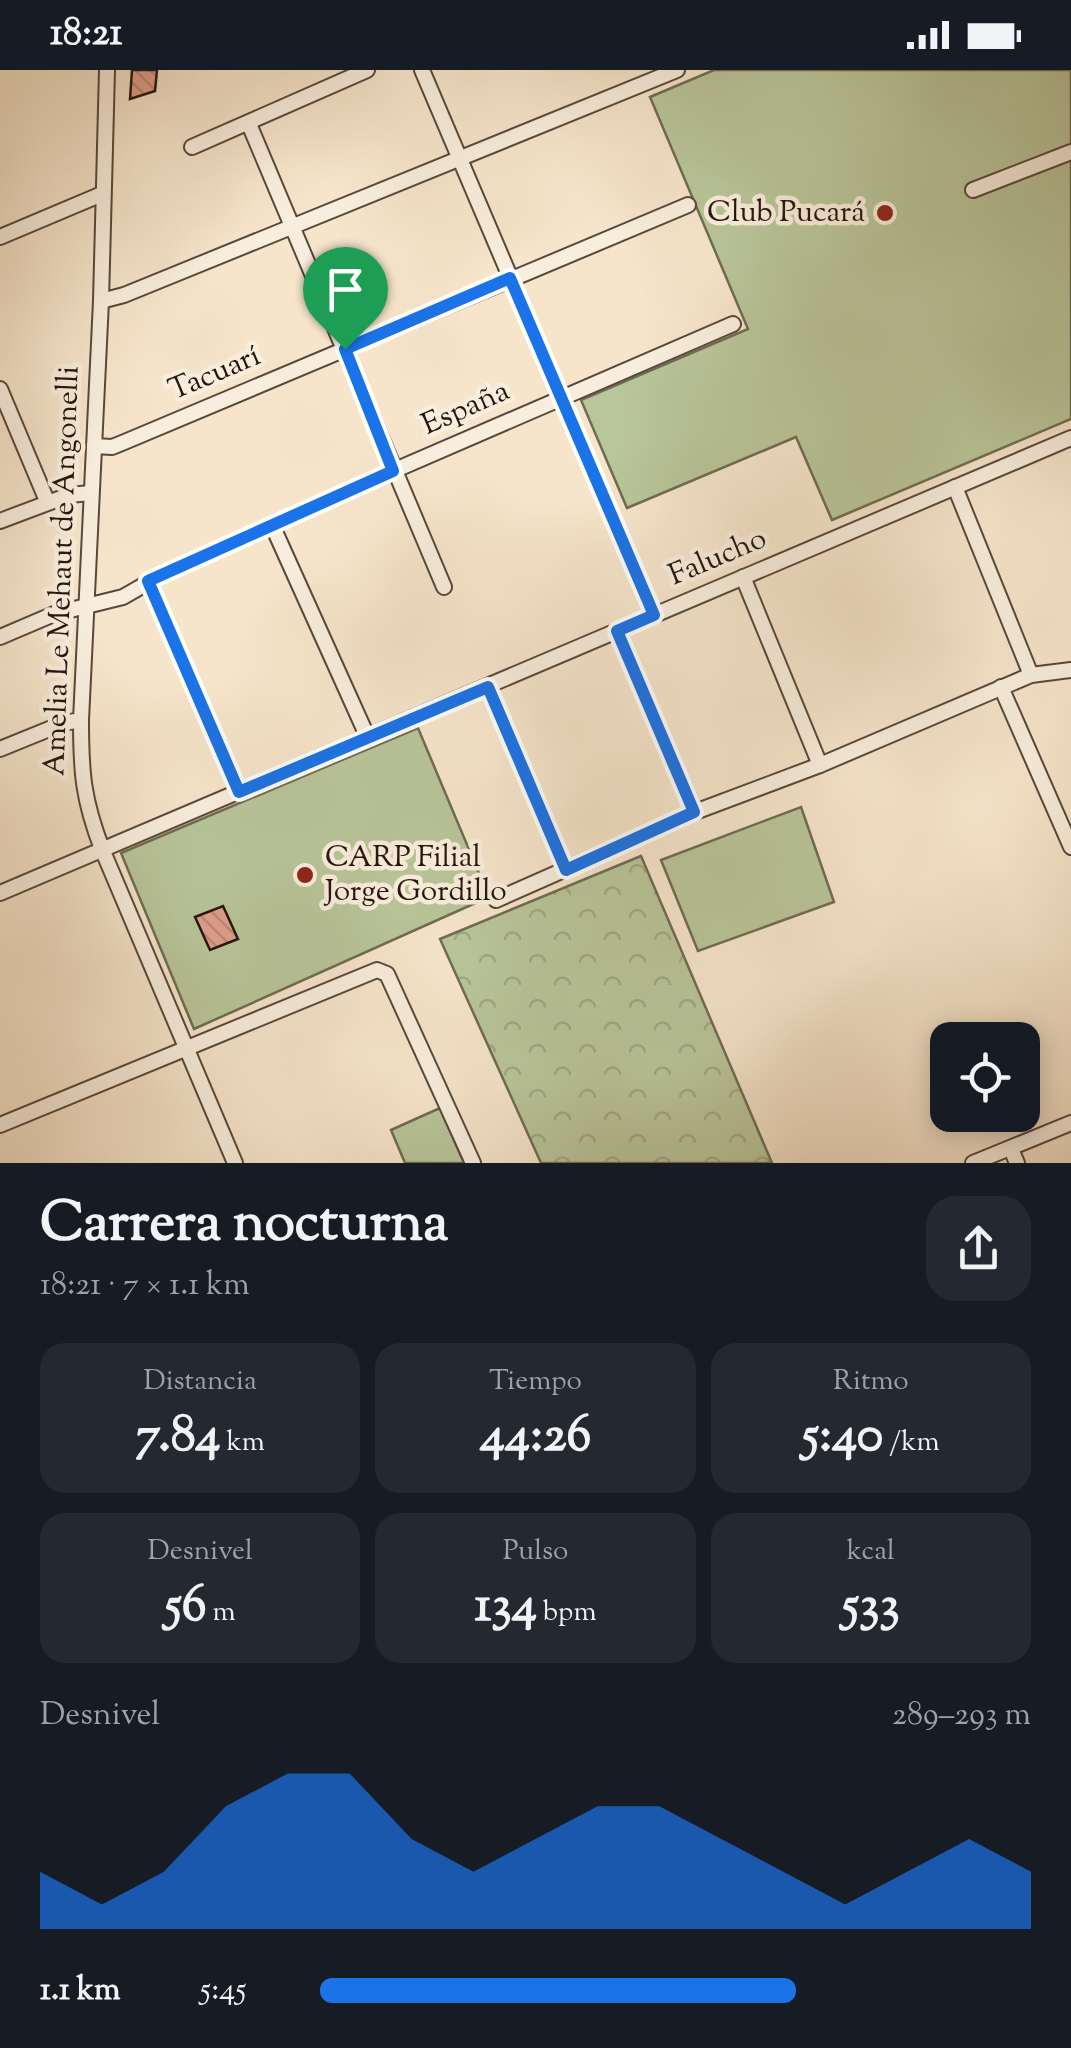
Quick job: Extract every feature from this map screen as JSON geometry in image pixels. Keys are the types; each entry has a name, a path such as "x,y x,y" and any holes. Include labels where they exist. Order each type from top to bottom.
{"street":[{"name":"Amelia Le Mehaut de Angonelli","path":"106,70 81,720 84,799 235,1163"},
{"path":"192,147 366,70"},
{"path":"422,70 654,615"},
{"path":"100,301 124,295 677,70"},
{"path":"249,124 444,587"},
{"path":"973,190 1071,152"},
{"path":"0,237 102,194"},
{"name":"Tacuarí","path":"94,446 122,443 688,205"},
{"name":"España","path":"0,637 54,614 123,596 148,581 393,471 734,324"},
{"path":"0,389 47,502"},
{"name":"Falucho","path":"0,893 1071,438"},
{"path":"955,487 1030,676"},
{"path":"0,521 68,494 91,494"},
{"path":"273,527 368,738"},
{"path":"744,577 820,764"},
{"path":"148,581 239,792"},
{"path":"617,631 694,812"},
{"path":"496,900 694,812 820,764 1001,687 1030,676 1071,670"},
{"path":"488,687 566,870"},
{"path":"1001,687 1071,847"},
{"path":"0,750 64,723 81,720"},
{"path":"0,1125 376,970 387,974 473,1163"},
{"path":"973,1163 1014,1156 1071,1123"}],"green space":[{"name":"Club Pucará","path":"714,70 1071,70 1071,419 832,520 796,437 627,508 581,400 748,329 650,97"},
{"name":"CARP Filial Jorge Gordillo","path":"418,728 489,897 194,1029 121,853"},
{"path":"801,807 834,902 698,951 661,860"},
{"path":"641,856 772,1163 541,1163 440,939"},
{"path":"440,1108 464,1163 405,1163 391,1130"}],"building":[{"path":"132,70 157,70 155,91 130,99"},
{"path":"223,906 238,939 210,950 195,917"}],"place":[{"name":"Club Pucará","path":"885,213"},
{"name":"CARP Filial Jorge Gordillo","path":"305,875"}],"route":[{"path":"510,278 654,615 617,631 694,812 566,870 488,687 239,792 148,581 393,471 345,349 510,278"}]}
